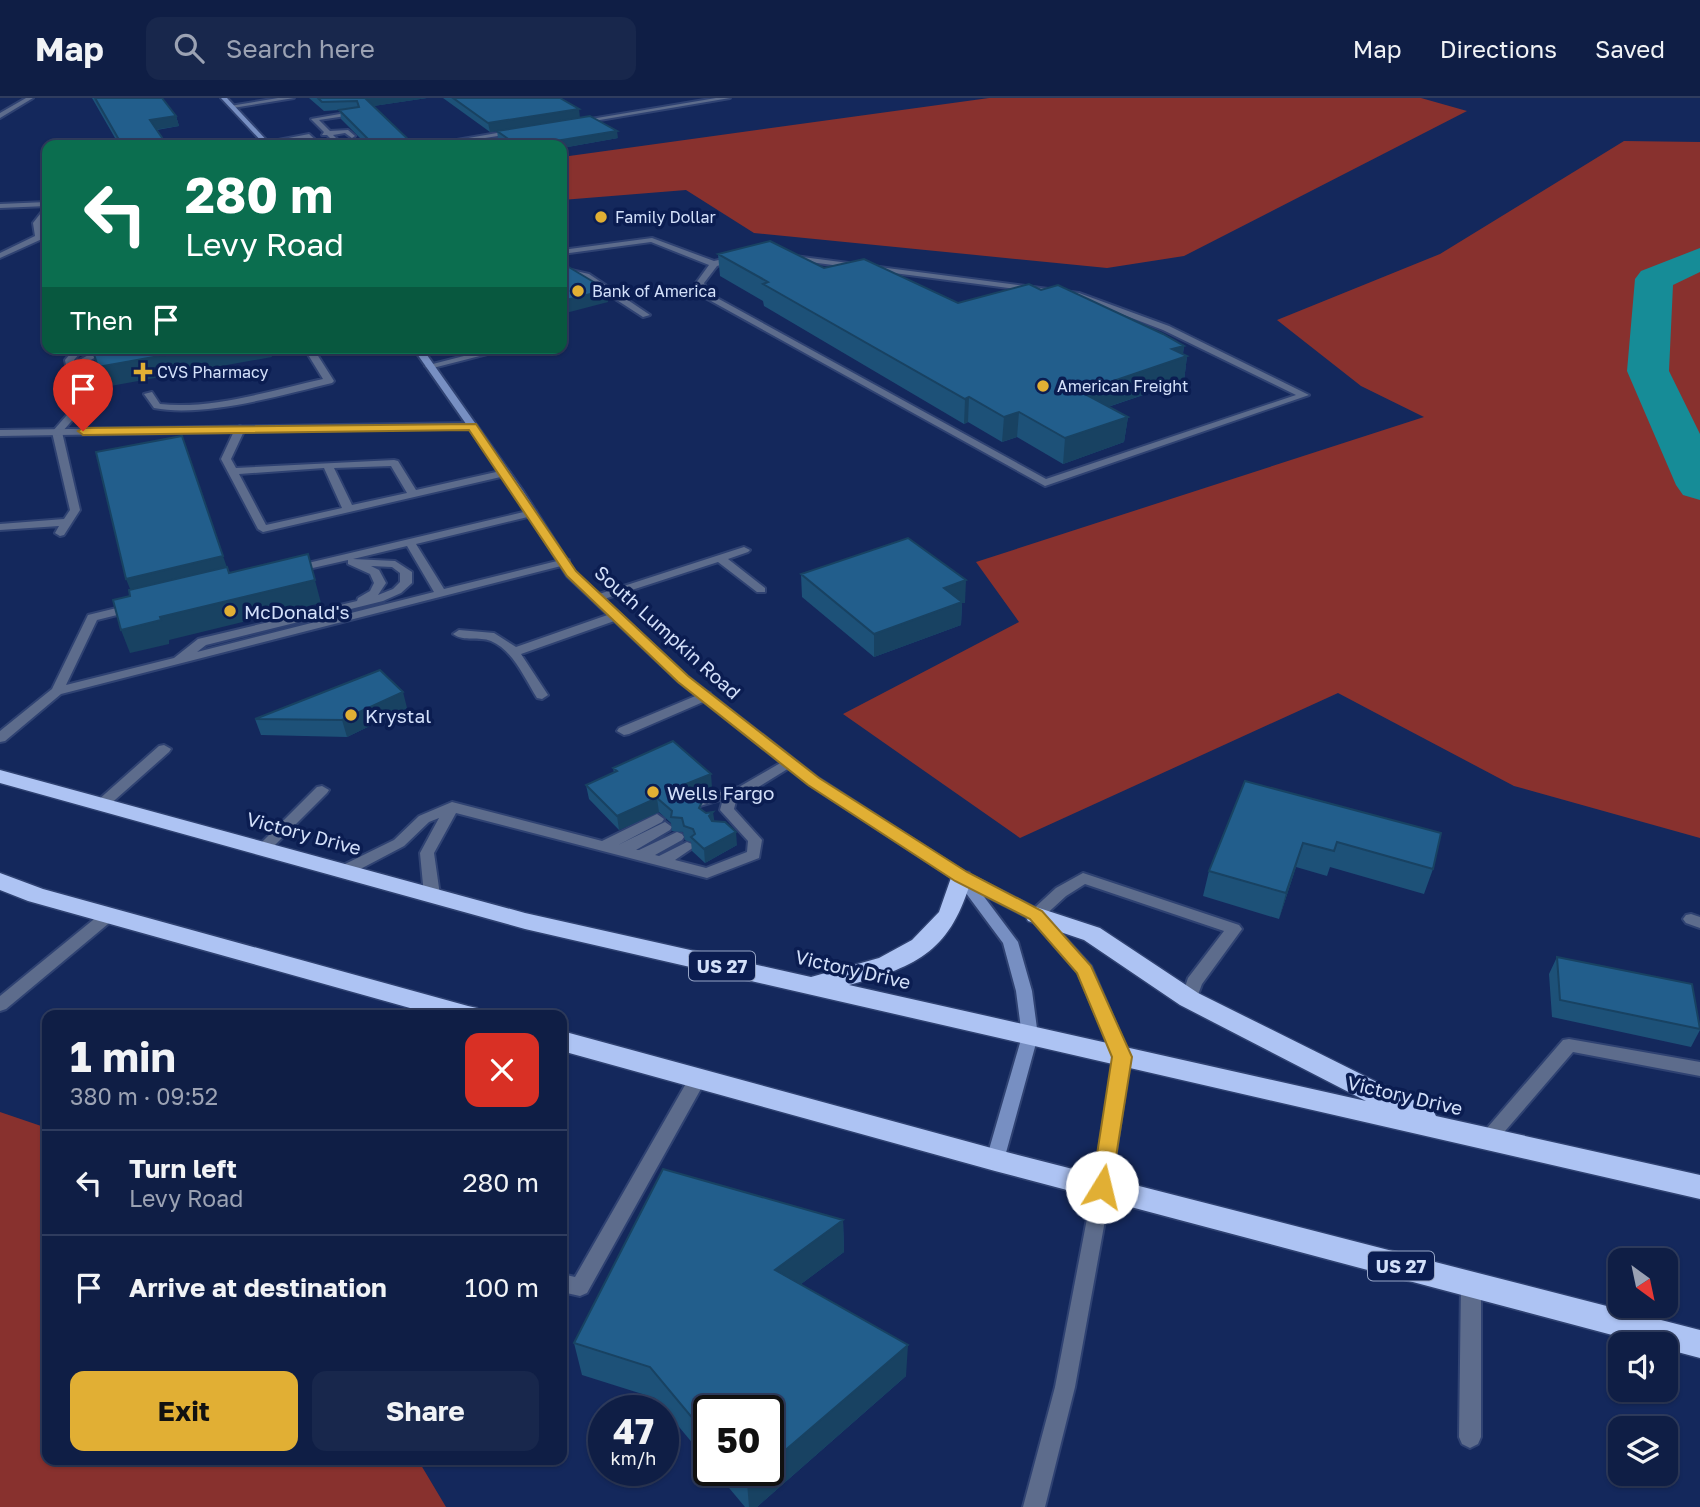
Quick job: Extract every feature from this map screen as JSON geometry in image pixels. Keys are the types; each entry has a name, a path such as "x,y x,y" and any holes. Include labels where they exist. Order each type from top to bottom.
{"highway":[{"name":"Victory Drive","path":"0,776 525,921 1450,1132 1700,1186"},
{"path":"810,986 886,967 922,945 948,917 961,877"},
{"path":"2,884 450,1010"},
{"path":"1036,915 1092,934 1189,999 1450,1132"},
{"name":"US 27","path":"567,1042 995,1160 1700,1344"}],"main road":[{"path":"224,98 263,140"},
{"name":"South Lumpkin Road","path":"420,354 505,473 572,574 705,696 789,762 961,877 1036,915 1085,970 1122,1057"},
{"name":"South Lumpkin Road","path":"961,877 1010,942 1024,991 1030,1036 995,1160"},
{"path":"1102,1187 1122,1057"}],"street":[{"path":"0,116 30,98"},
{"path":"233,106 291,98"},
{"path":"565,124 727,98"},
{"path":"331,136 314,119 357,113"},
{"path":"462,140 525,130"},
{"path":"288,140 331,136 346,131 352,136"},
{"path":"309,136 313,140"},
{"path":"0,206 42,204"},
{"path":"0,256 39,237 37,223 42,217"},
{"path":"567,251 652,240 713,264 732,259 787,257 1079,295 1166,328 1304,395 1045,483 705,293 700,283 713,264"},
{"path":"567,271 586,276 646,315"},
{"path":"58,432 79,407 70,364 76,354"},
{"path":"70,364 92,354"},
{"path":"149,394 157,406 164,409 194,407 329,381 313,354"},
{"path":"429,366 481,354"},
{"path":"0,433 472,426"},
{"path":"240,429 226,459 263,529 505,473"},
{"path":"58,432 75,510 60,533"},
{"path":"233,471 394,463 413,494"},
{"path":"328,465 348,509"},
{"path":"177,661 202,642 379,600 397,592 406,583 406,572 395,564 351,562 280,576 532,513"},
{"path":"0,527 67,522"},
{"path":"410,542 440,593"},
{"path":"597,598 744,550"},
{"path":"720,558 761,590"},
{"path":"351,562 374,572 380,583 374,593 352,606"},
{"path":"57,691 565,562"},
{"path":"0,738 57,691 92,618 131,608 146,608"},
{"path":"514,652 616,616"},
{"path":"459,634 494,637 514,652 542,695"},
{"path":"624,731 705,696"},
{"path":"102,804 164,749"},
{"path":"728,811 789,762"},
{"path":"263,849 321,790"},
{"path":"344,871 399,843 424,819 452,807 707,873 747,860 754,855 755,840 728,811 694,807"},
{"path":"432,895 427,853 452,807"},
{"path":"660,861 671,833"},
{"path":"604,846 671,833"},
{"path":"622,851 671,833"},
{"path":"640,856 671,833"},
{"path":"1036,915 1061,892 1083,878 1234,929 1194,982 1189,999"},
{"path":"0,1005 109,915"},
{"path":"1487,1140 1569,1045 1700,1069"},
{"path":"567,1284 580,1287 698,1079"},
{"path":"1034,1507 1065,1387 1102,1187"},
{"path":"1470,1437 1471,1284"}],"shaded area":[{"path":"989,98 1421,98 1467,111 1184,256 1107,268 754,233 686,190 567,200 567,156"},
{"path":"1624,141 1700,142 1700,838 1514,786 1338,693 1020,838 843,714 1019,622 976,562 1424,417 1361,386 1277,320 1440,254"},
{"path":"0,1112 42,1126 42,1465 421,1465 446,1507 0,1507"}],"building":[{"path":"95,98 162,98 176,116 150,120 164,140 119,140"},
{"path":"318,98 365,98 409,140 369,140 339,110 359,107 357,101 322,102"},
{"path":"453,98 560,98 579,109 488,123"},
{"path":"590,116 617,131 562,140 510,140 497,131"},
{"path":"770,241 824,268 864,259 958,303 1029,284 1041,290 1058,285 1163,334 1184,346 1172,349 1187,356 1081,392 1128,417 1065,438 1019,412 1004,417 969,397 965,399 763,284 768,282 718,254"},
{"path":"567,266 607,290 567,300"},
{"path":"94,354 171,354 98,367"},
{"path":"182,436 223,556 126,579 96,452"},
{"path":"908,538 966,580 944,588 962,602 874,634 801,574"},
{"path":"308,554 315,580 160,617 161,620 121,630 113,600 130,596 129,590 227,567 229,573"},
{"path":"380,670 403,692 342,720 255,719"},
{"path":"673,741 711,774 681,786 681,795 695,796 702,802 699,808 706,813 713,812 709,816 712,821 725,822 736,832 704,849 691,837 695,834 693,829 684,826 682,818 671,817 672,811 657,798 617,816 586,785 617,771 613,768"},
{"path":"1245,781 1441,833 1433,869 1337,842 1334,851 1303,843 1286,893 1209,871"},
{"path":"1557,957 1692,984 1700,1029 1560,1000"},
{"path":"663,1169 843,1220 775,1270 908,1345 784,1451 784,1395 693,1395 693,1419 679,1402 679,1395 673,1395 650,1367 574,1343"}],"waterway":[{"path":"1700,259 1654,279 1648,371 1700,485"}],"place":[{"name":"Family Dollar","path":"601,217"},
{"name":"Bank of America","path":"578,291"},
{"name":"CVS Pharmacy","path":"143,372"},
{"name":"American Freight","path":"1043,386"},
{"name":"McDonald's","path":"230,611"},
{"name":"Krystal","path":"351,715"},
{"name":"Wells Fargo","path":"653,792"}],"route":[{"path":"83,431 472,426 572,574 683,679 813,781 961,877 1036,915 1085,970 1122,1057 1102,1187"}]}
